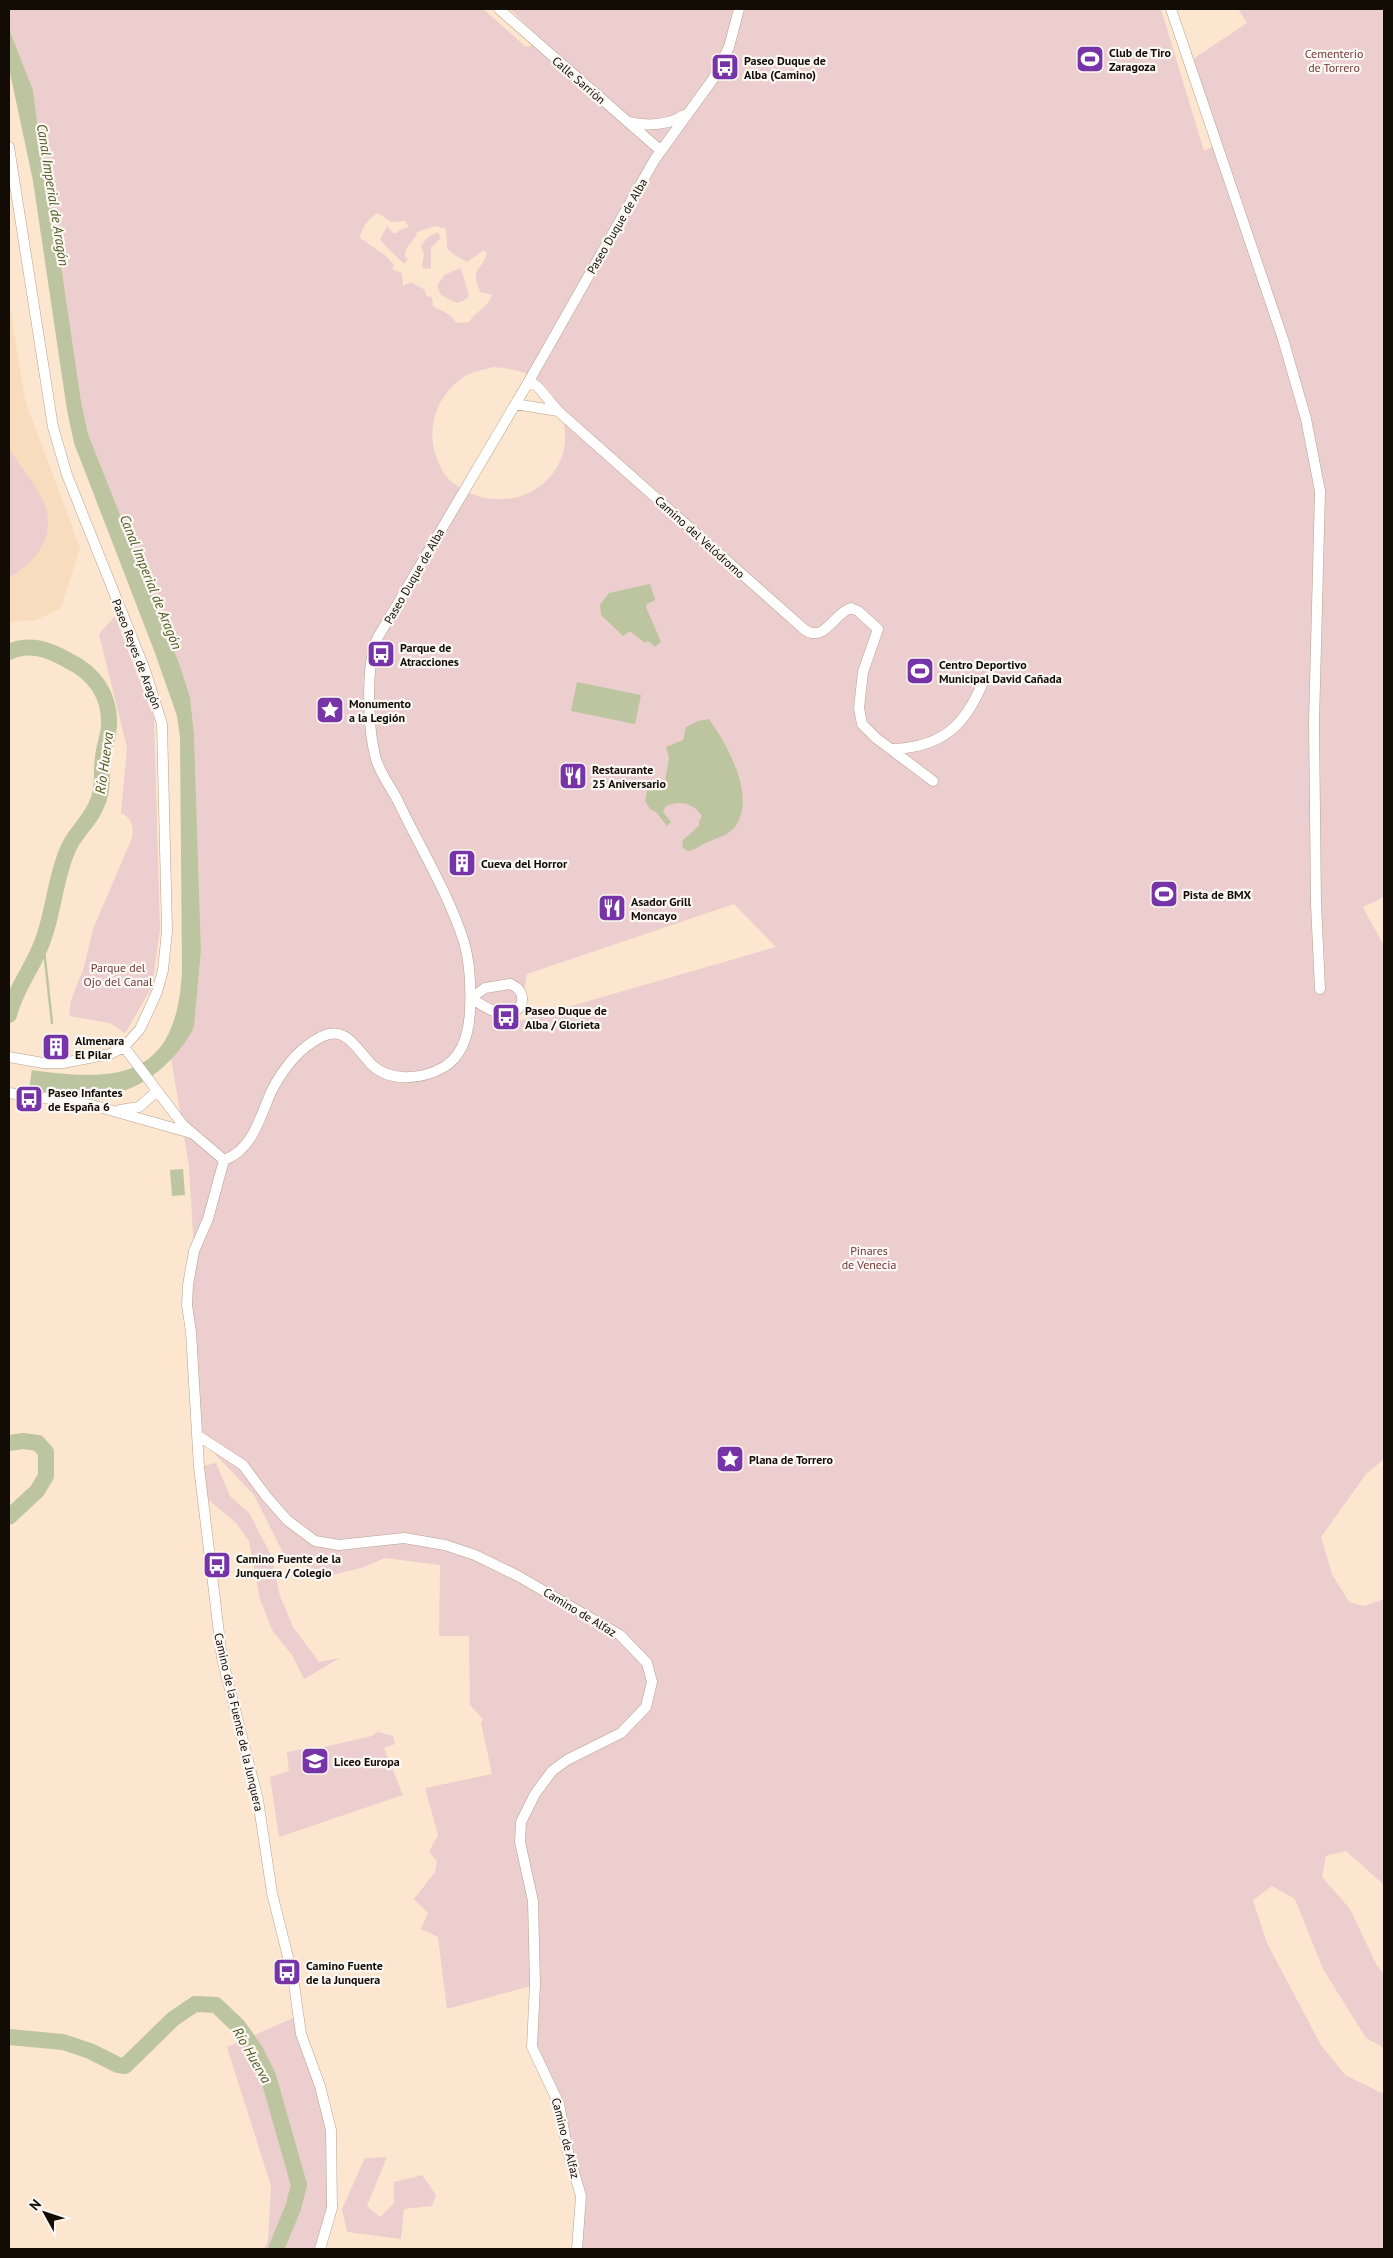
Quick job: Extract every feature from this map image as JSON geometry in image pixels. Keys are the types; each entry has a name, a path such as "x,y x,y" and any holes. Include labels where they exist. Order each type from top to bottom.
{"street":[{"name":"Calle Sarrión","path":"499,9 660,150"},
{"name":"Paseo Duque de Alba","path":"224,1160 238,1153 250,1140 279,1078 298,1054 313,1041 323,1036 341,1034 354,1043 373,1065 381,1071 398,1077 422,1075 444,1067 461,1050 468,1031 471,998 464,943 451,908 376,760 370,711 370,661 378,637 529,381 660,150 713,78 734,33 739,9"},
{"path":"1171,9 1283,339 1306,419 1320,491 1314,722 1316,904 1320,989"},
{"path":"627,121 642,124 662,124 675,120 689,111"},
{"name":"Paseo Reyes de Aragón","path":"9,146 53,427 67,475 145,670 162,724 167,900 166,950 159,985 140,1029 124,1047 110,1054 87,1060 53,1063 9,1057"},
{"name":"Camino del Velódromo","path":"529,381 558,410 807,631 815,633 825,630 843,611 851,608 862,614 878,629 862,672 859,708 862,724 876,738 893,749"},
{"path":"515,404 558,410"},
{"path":"893,749 912,748 931,743 953,730 973,706 983,682"},
{"path":"893,749 932,781"},
{"path":"469,979 485,988"},
{"path":"513,985 522,994 521,1005 517,1010 500,1013 488,1009 471,998 485,988 513,985"},
{"path":"124,1047 191,1133 224,1160"},
{"path":"109,1110 125,1110 139,1107 154,1087"},
{"path":"9,1093 79,1103 191,1133"},
{"name":"Camino de la Fuente de la Junquera","path":"224,1160 208,1219 194,1251 188,1285 187,1305 191,1332 204,1517 222,1658 258,1800 272,1893 293,1977 301,2034 320,2086 331,2130 332,2208 320,2249"},
{"name":"Camino de Alfaz","path":"197,1435 243,1465 287,1520 315,1541 339,1545 404,1538 445,1545 475,1556 518,1576 620,1636 647,1663 652,1682 646,1708 621,1733 567,1760 552,1771 535,1794 520,1822 520,1842 533,1901 535,1984 532,2047 559,2104 568,2152 581,2196 576,2249"}],"shaded area":[{"name":"Canal Imperial de Aragón","path":"9,29 33,90 42,161 59,251 81,401 88,434 179,663 190,697 194,734 201,951 194,1027 179,1050 159,1071 135,1086 109,1094 71,1095 9,1087 9,1067 43,1072 104,1074 129,1069 150,1058 166,1038 177,1010 182,970 180,737 177,716 155,653 74,443 67,410 33,181 9,68"},
{"path":"9,300 25,400 80,548 61,608 36,620 9,622"},
{"path":"650,584 655,600 647,604 646,607 661,642 655,647 648,641 645,643 630,631 623,636 601,615 600,605 609,593"},
{"path":"577,682 641,695 635,724 571,711"},
{"path":"709,719 724,742 737,771 743,801 741,815 735,827 729,832 687,851 682,847 683,840 699,826 702,816 699,812 691,806 681,803 666,806 663,812 671,822 667,826 656,812 650,809 645,801 649,782 665,782 669,758 666,747 683,740 686,727 698,721"},
{"path":"183,1169 185,1195 172,1196 170,1170"}],"green space":[{"name":"Pinares de Venecia","path":"9,9 483,9 526,47 536,44 539,37 510,9 1161,9 1204,151 1216,145 1188,65 1196,57 1247,23 1238,9 1384,9 1384,897 1363,907 1384,946 1384,1459 1366,1474 1321,1537 1332,1574 1349,1602 1364,1606 1384,1599 1384,1885 1346,1851 1326,1856 1322,1877 1350,1909 1377,1966 1384,1973 1384,2048 1366,2038 1323,1969 1295,1899 1272,1886 1253,1900 1267,1943 1321,2045 1345,2075 1384,2094 1384,2249 577,2249 581,2196 564,2129 532,2047 534,1985 447,2009 438,1937 421,1929 428,1913 414,1899 435,1872 437,1861 429,1852 438,1835 425,1788 492,1774 481,1723 483,1719 470,1705 469,1636 439,1636 440,1565 385,1558 364,1567 333,1575 286,1559 254,1495 197,1435 187,1305 194,1251 189,1166 171,1058 194,1027 201,951 194,734 190,697 179,663 88,434 81,401 59,251 42,161 33,90 9,29","holes":["378,213 391,222 405,221 409,227 393,233 387,226 380,240 404,264 408,259 405,256 405,252 417,232 435,226 446,229 447,248 467,262 484,250 487,253 485,260 476,273 476,277 480,292 492,295 469,322 456,323 448,314 433,306 432,297 426,296 425,290 411,282 403,286 402,273 392,269 394,265 386,256 360,238 366,223","492,367 526,373 544,385 561,411 565,432 563,453 555,470 545,483 531,492 516,498 499,499 483,497 467,492 452,482 440,465 433,442 432,430 434,419 449,390 473,372","734,904 776,947 519,1021 527,974"]},
{"path":"438,232 441,238 431,248 431,268 426,269 422,267 424,254 421,246 428,237"},
{"path":"461,268 469,296 457,303 441,295 437,286 444,275"},
{"path":"9,449 39,492 48,517 48,528 41,548 35,557 9,578"},
{"name":"Parque del Ojo del Canal","path":"115,616 154,719 160,929 152,987 125,1033 110,1023 69,1016 71,1000 84,967 93,929 133,834 130,820 121,813 127,748 99,634"},
{"path":"216,1463 230,1496 249,1513 271,1555 280,1596 293,1627 319,1662 340,1658 304,1679 292,1655 272,1630 260,1599 249,1541 237,1524 209,1500 199,1467"},
{"path":"378,1732 393,1736 395,1744 384,1748 403,1795 279,1837 270,1777 289,1771 287,1752 314,1747 315,1749 372,1736"},
{"path":"298,2016 327,2108 333,2186 320,2249 264,2249 268,2240 271,2186 227,2047"},
{"path":"387,2157 367,2206 380,2217 394,2203 394,2182 422,2175 436,2195 432,2206 404,2209 401,2239 347,2232 342,2209 365,2158"}],"pier":[{"path":"9,1064 32,1068 29,1092 9,1089"}],"waterway":[{"name":"Río Huerva","path":"9,652 25,648 40,649 55,654 78,666 99,686 109,713 100,795 92,813 68,849 60,871 50,918 43,940 16,995 9,1015"},
{"path":"43,941 52,1023"},
{"name":"Río Huerva","path":"9,1443 23,1441 38,1443 46,1452 46,1476 37,1491 9,1517"},
{"name":"Río Huerva","path":"9,2037 63,2042 90,2051 118,2065 125,2066 173,2019 195,2004 216,2005 238,2026 255,2050 268,2076 299,2185 293,2208 276,2249"}],"place":[{"name":"Club de Tiro Zaragoza","path":"1090,59"},
{"name":"Paseo Duque de Alba (Camino)","path":"725,67"},
{"name":"Parque de Atracciones","path":"381,654"},
{"name":"Centro Deportivo Municipal David Cañada","path":"920,671"},
{"name":"Monumento a la Legión","path":"330,710"},
{"name":"Restaurante 25 Aniversario","path":"573,776"},
{"name":"Cueva del Horror","path":"462,863"},
{"name":"Pista de BMX","path":"1164,894"},
{"name":"Asador Grill Moncayo","path":"612,908"},
{"name":"Paseo Duque de Alba / Glorieta","path":"506,1017"},
{"name":"Almenara El Pilar","path":"56,1047"},
{"name":"Paseo Infantes de España 6","path":"29,1099"},
{"name":"Plana de Torrero","path":"730,1459"},
{"name":"Camino Fuente de la Junquera / Colegio","path":"217,1565"},
{"name":"Liceo Europa","path":"315,1761"},
{"name":"Camino Fuente de la Junquera","path":"287,1972"}],"park label":[{"name":"Cementerio de Torrero","path":"1334,60"}]}
